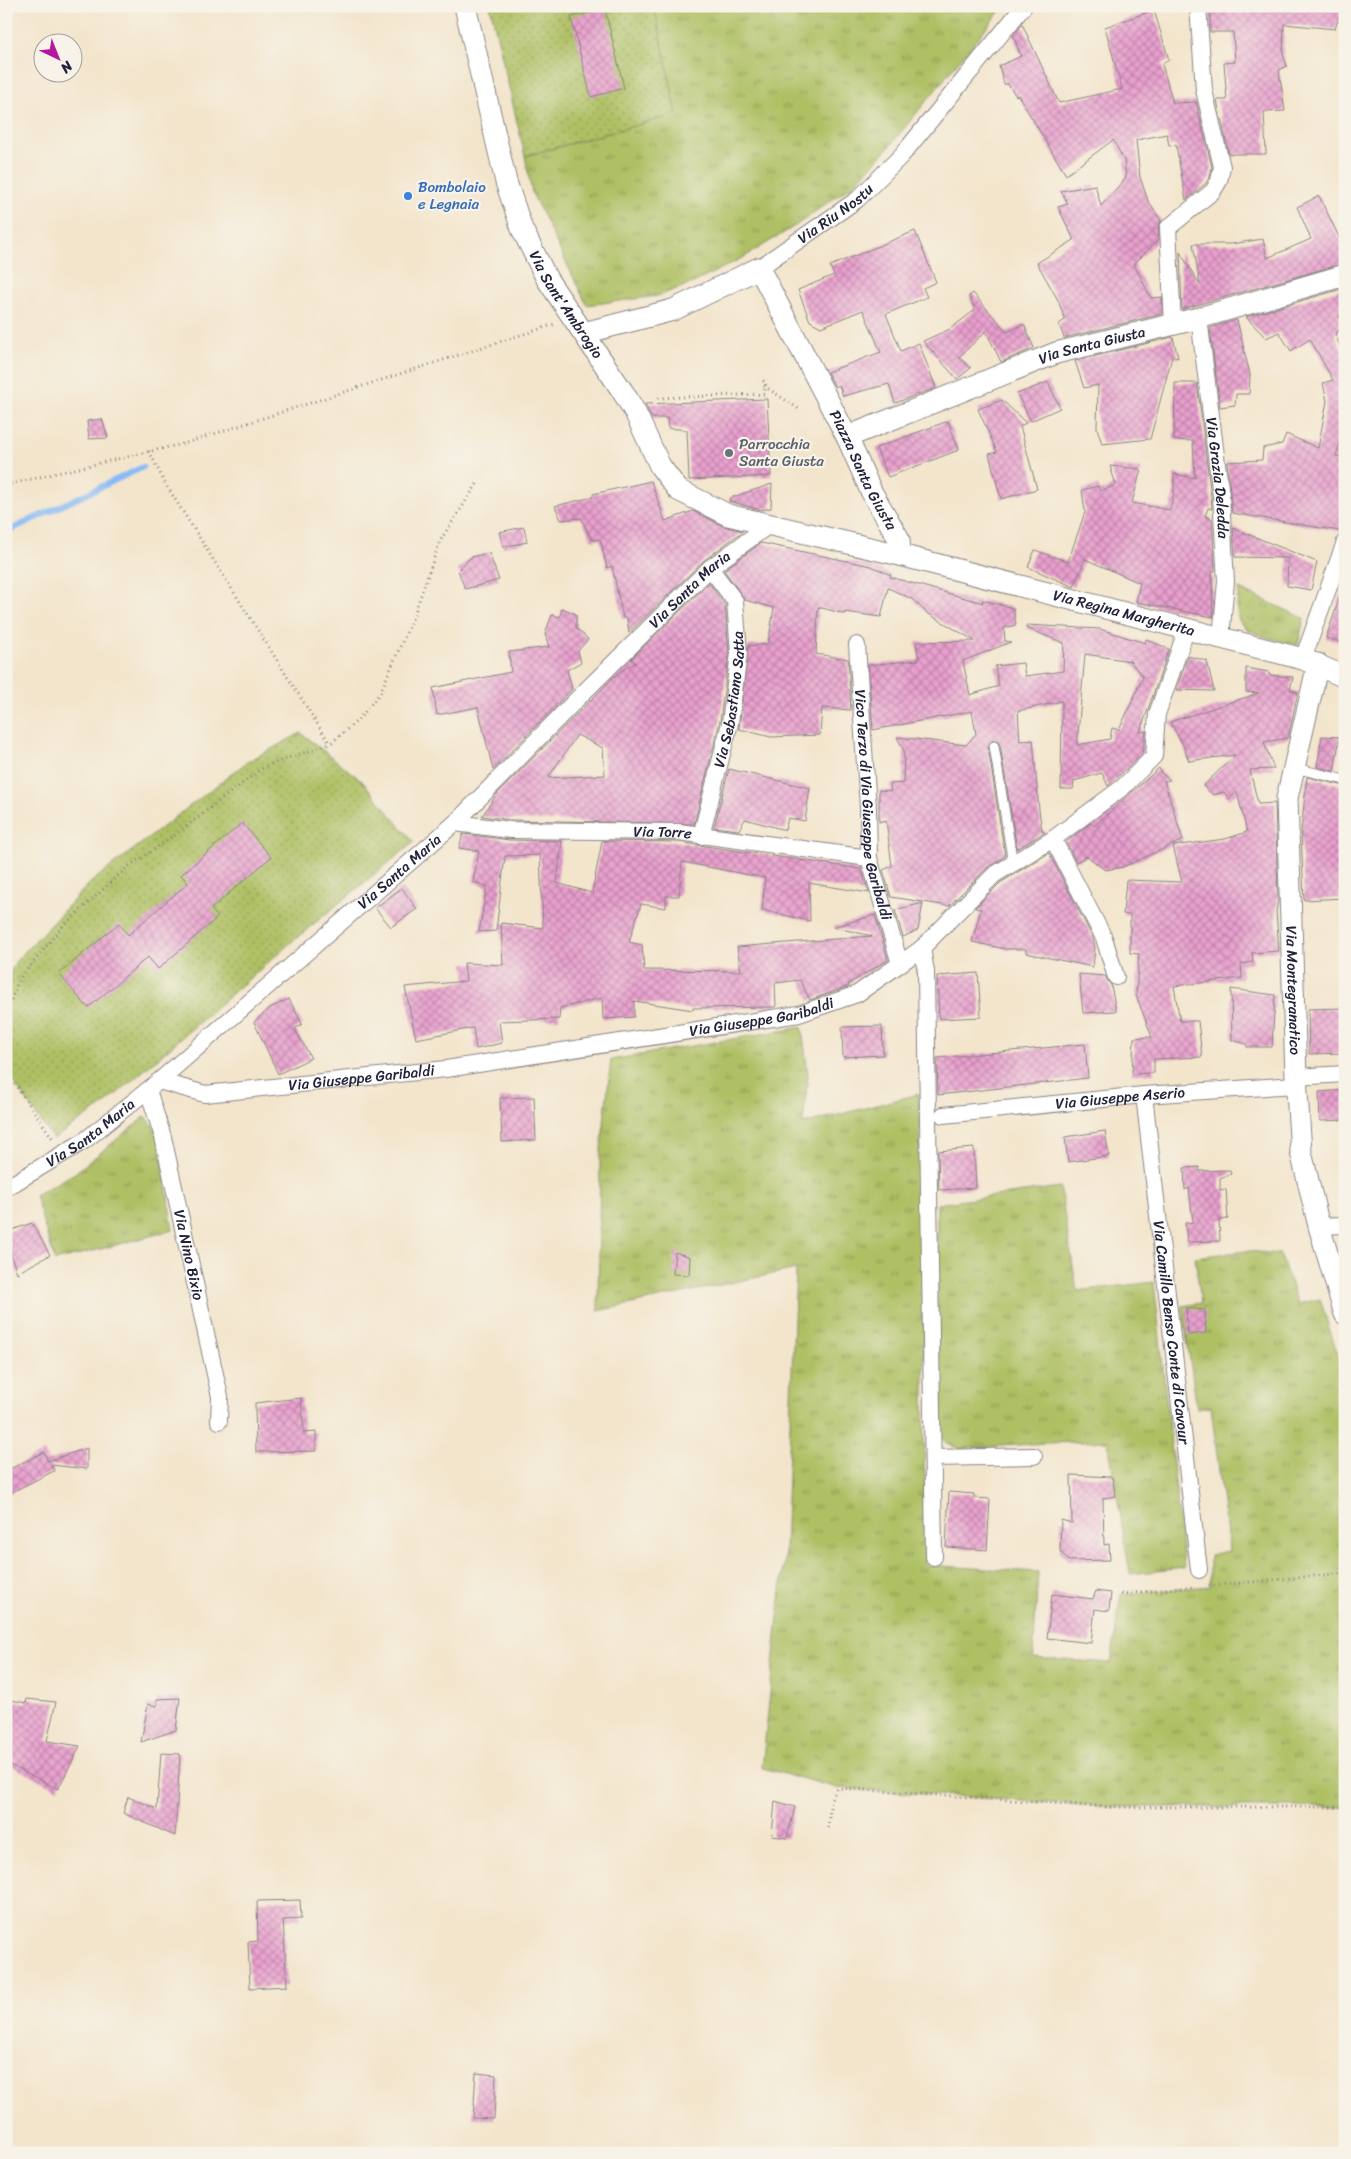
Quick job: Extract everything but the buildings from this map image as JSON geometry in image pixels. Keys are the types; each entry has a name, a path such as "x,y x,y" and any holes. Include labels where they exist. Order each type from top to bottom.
{"street":[{"name":"Via Sant'Ambrogio","path":"465,6 506,182 522,229 547,279 635,412 660,466 678,490 728,515 769,525"},
{"name":"Via Riu Nostu","path":"579,326 673,310 759,268 864,193 902,154 1024,6"},
{"path":"1173,324 1168,228 1213,191 1219,181 1222,167 1204,90 1198,6"},
{"name":"Piazza Santa Giusta","path":"759,268 847,437 871,491 899,540 900,555 769,525"},
{"name":"Via Santa Giusta","path":"847,437 1056,353 1199,318 1345,275"},
{"name":"Via Grazia Deledda","path":"1199,318 1221,496 1226,581 1221,640"},
{"name":"Via Santa Maria","path":"6,1188 84,1141 154,1086 455,823 710,568 769,525"},
{"name":"Via Montegranatico","path":"1345,542 1310,662 1295,768 1288,798 1296,1081 1301,1152 1319,1226 1345,1314"},
{"name":"Via Regina Margherita","path":"900,555 1310,662 1345,677"},
{"name":"Via Sebastiano Satta","path":"701,836 730,723 739,653 735,601 710,568"},
{"name":"Via Giuseppe Garibaldi","path":"154,1086 205,1094 446,1069 799,1014 857,994 922,948 994,875 1053,839 1123,787 1154,756 1157,714 1186,631"},
{"name":"Vico Terzo di Via Giuseppe Garibaldi","path":"857,645 868,808 869,858 900,964"},
{"name":"Via Torre","path":"455,823 510,830 679,832 869,858"},
{"path":"1053,839 1104,938 1116,977"},
{"path":"922,948 926,972 934,1557"},
{"name":"Via Giuseppe Aserio","path":"942,1115 1296,1081 1345,1074"},
{"name":"Via Nino Bixio","path":"154,1086 163,1137 220,1397 219,1421"},
{"name":"Via Camillo Benso Conte di Cavour","path":"1144,1095 1199,1570"},
{"path":"1319,1226 1345,1225"},
{"path":"933,1458 1034,1456"}],"lane":[{"path":"994,746 1012,864"},
{"path":"1295,768 1345,780"}],"path":[{"path":"6,485 186,443 579,326"},
{"path":"658,398 764,394 766,383 761,379"},
{"path":"764,386 799,409"},
{"path":"149,451 166,485 330,744"},
{"path":"6,1014 18,981 62,927 128,867 175,835 265,766 330,744 359,719 380,693 414,615 440,541 477,484"},
{"path":"6,1071 63,1154"},
{"path":"1121,1594 1345,1573"},
{"path":"828,1828 831,1799 838,1788 1110,1807 1345,1807"}],"green space":[{"path":"490,6 654,6 677,114 525,156"},
{"path":"654,6 1004,6 883,154 854,184 798,224 746,256 693,283 657,296 587,305 532,193 525,156 677,114"},
{"path":"1239,589 1304,618 1298,645 1257,634 1243,626 1237,613"},
{"path":"301,733 362,781 414,842 288,945 105,1104 53,1139 6,1071 6,982 16,961 90,883 247,762"},
{"path":"802,1027 808,1075 803,1124 919,1094 923,1206 925,1565 1038,1572 1033,1658 1111,1663 1121,1594 1210,1586 1210,1555 1229,1551 1211,1407 1197,1408 1182,1306 1201,1303 1195,1257 1247,1251 1280,1254 1298,1304 1320,1299 1345,1378 1345,1807 1110,1807 838,1788 762,1768 785,1552 796,1269 598,1311 600,1158 611,1060"},
{"path":"146,1116 158,1133 173,1230 55,1261 35,1195 75,1173"},
{"path":"1060,1187 1077,1291 1154,1282 1184,1568 1130,1574 1108,1441 959,1449 946,1443 938,1431 937,1204"}],"waterway":[{"path":"6,532 143,467"}],"place":[{"name":"Bombolaio e Legnaia","path":"408,196"},
{"name":"Parrocchia Santa Giusta","path":"729,453"}]}
